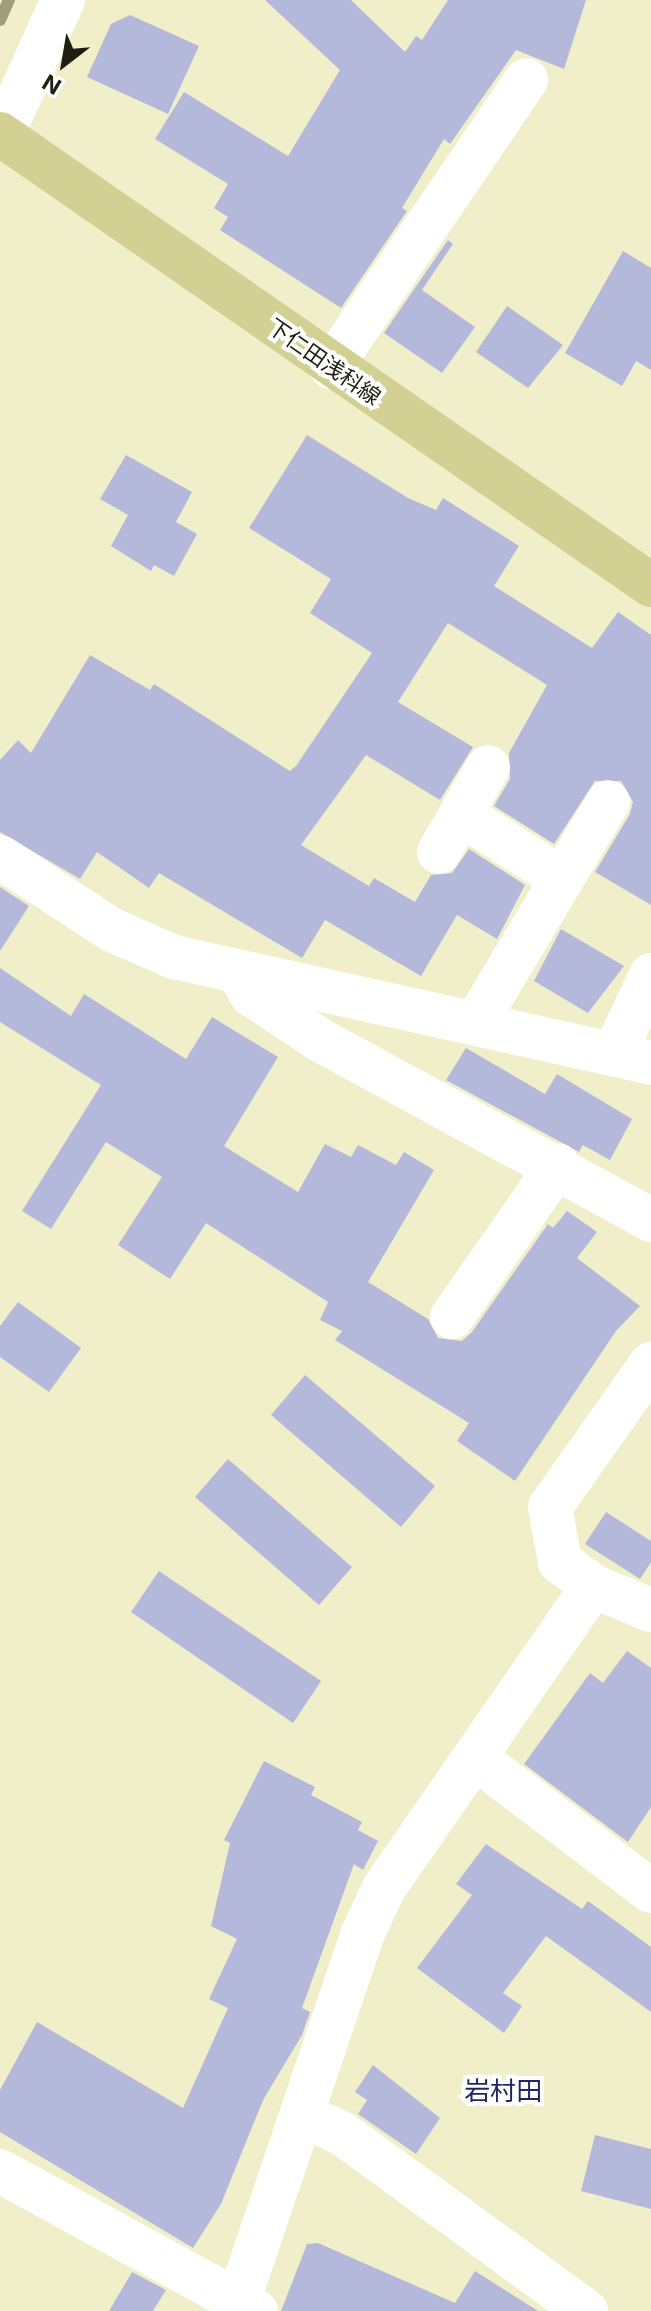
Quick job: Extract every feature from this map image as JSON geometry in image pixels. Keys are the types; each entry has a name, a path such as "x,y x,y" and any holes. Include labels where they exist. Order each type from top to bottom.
{"main road":[{"name":"下仁田浅科線","path":"1,135 331,367 651,585"}],"street":[{"path":"1,135 63,0"},
{"path":"331,367 526,80"},
{"path":"439,852 488,767"},
{"path":"477,1021 608,802"},
{"path":"461,814 562,879"},
{"path":"0,857 112,930 174,957 240,975 477,1021 633,1058 651,975"},
{"path":"240,975 251,994 320,1040 558,1165 651,1220"},
{"path":"452,1317 558,1165"},
{"path":"651,1364 550,1507 560,1562 593,1586 651,1610"},
{"path":"0,2171 248,2305 362,1935 384,1888 477,1759 593,1586"},
{"path":"477,1759 651,1891"},
{"path":"305,2116 343,2134 586,2311"}],"building":[{"path":"265,0 351,0 405,52 416,36 422,40 448,0 586,0 564,69 516,50 450,144 444,139 402,208 407,211 341,308 220,230 228,217 214,208 228,184 155,139 184,92 288,156 340,70"},
{"path":"130,15 199,46 168,114 87,77 111,24"},
{"path":"448,240 453,244 422,290 475,327 442,373 384,333"},
{"path":"623,251 651,268 651,370 636,361 622,386 565,353"},
{"path":"507,306 563,345 528,388 476,352"},
{"path":"307,435 408,498 436,510 443,498 519,546 494,586 592,648 618,612 651,635 651,905 595,872 630,814 633,802 621,781 595,781 554,844 494,806 510,779 509,753 547,685 448,623 398,702 473,747 440,800 366,755 301,845 369,886 374,878 415,902 431,875 452,873 469,849 525,885 497,939 457,915 421,976 325,920 302,958 159,873 149,888 97,852 80,879 0,832 0,760 18,740 31,753 90,655 150,690 154,684 290,771 296,766 372,653 310,613 331,579 249,528"},
{"path":"126,455 192,492 176,522 197,534 174,576 154,565 151,571 111,546 128,515 100,499"},
{"path":"0,887 29,906 0,951"},
{"path":"561,929 624,966 588,1013 534,981"},
{"path":"0,968 71,1016 84,994 186,1059 212,1017 278,1057 224,1146 298,1192 325,1144 351,1157 358,1145 396,1165 404,1152 434,1170 368,1282 428,1319 438,1338 462,1341 472,1332 548,1224 553,1228 567,1211 597,1232 577,1258 640,1306 616,1331 515,1481 457,1441 469,1423 335,1340 342,1331 320,1320 328,1302 206,1223 170,1279 118,1245 162,1177 106,1142 51,1229 22,1211 101,1085 0,1022"},
{"path":"466,1048 545,1094 557,1074 632,1119 610,1160 583,1145 579,1152 446,1080"},
{"path":"18,1302 81,1348 49,1392 0,1357 0,1326"},
{"path":"305,1375 435,1486 401,1527 271,1415"},
{"path":"228,1459 352,1567 319,1605 195,1497"},
{"path":"606,1512 651,1541 651,1562 640,1579 585,1544"},
{"path":"159,1571 321,1681 293,1723 131,1612"},
{"path":"627,1651 651,1668 651,1807 628,1842 524,1764 590,1673 603,1683"},
{"path":"264,1761 315,1787 311,1795 362,1822 358,1830 378,1841 363,1870 354,1864 302,2008 310,2012 302,2035 263,2100 221,2204 193,2248 0,2132 0,2090 37,2022 183,2108 228,2008 209,1999 237,1939 211,1926 230,1843 224,1840"},
{"path":"486,1844 582,1909 588,1901 651,1947 651,2012 546,1936 503,1993 522,2006 504,2033 417,1968 472,1895 456,1884"},
{"path":"373,2065 440,2118 416,2154 358,2114 367,2100 355,2092"},
{"path":"595,2135 651,2149 651,2209 581,2191"},
{"path":"318,2243 455,2303 475,2271 538,2311 281,2311 307,2244"},
{"path":"132,2272 166,2290 153,2311 109,2311"}],"waterway":[{"path":"0,20 9,0"}],"district":[{"name":"岩村田","path":"503,2091"}]}
